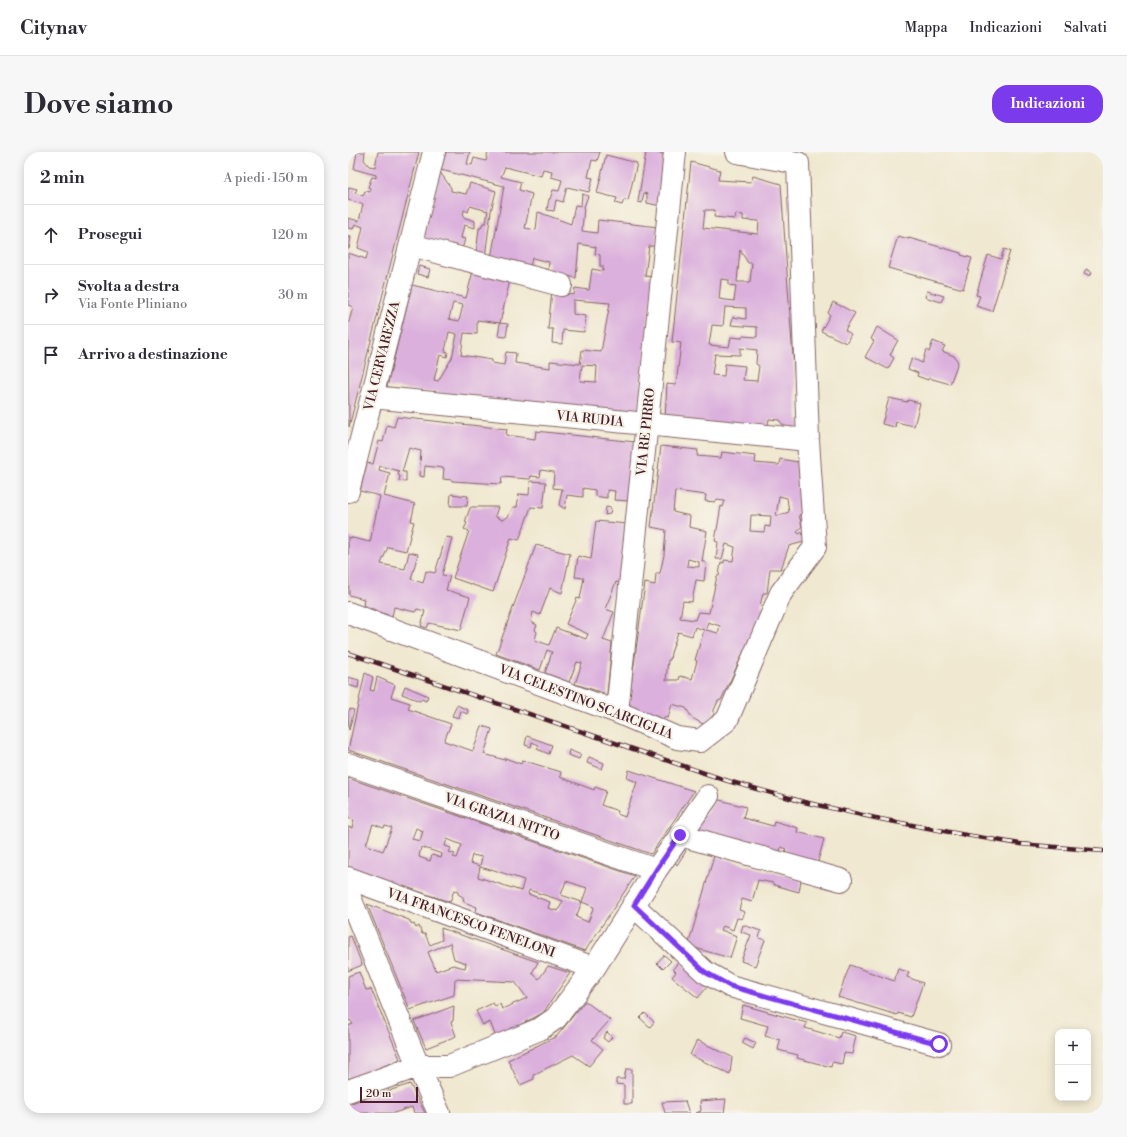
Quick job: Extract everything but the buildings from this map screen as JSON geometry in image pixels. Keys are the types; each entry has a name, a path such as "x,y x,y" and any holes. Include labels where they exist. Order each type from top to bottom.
{"street":[{"name":"VIA CERVAREZZA","path":"348,491 434,152"},
{"name":"VIA RE PIRRO","path":"617,712 675,152"},
{"path":"737,152 798,163 808,440"},
{"path":"411,245 561,285"},
{"name":"VIA RUDIA","path":"372,397 808,440"},
{"name":"VIA CELESTINO SCARCIGLIA","path":"348,613 617,712 677,738 700,741 727,720 781,593 815,548 808,440"},
{"name":"VIA GRAZIA NITTO","path":"348,764 656,870"},
{"path":"348,1091 418,1066 449,1066 540,1029 556,1018 594,968 656,870 708,796"},
{"path":"680,835 841,880"},
{"name":"VIA FRANCESCO FENELONI","path":"348,878 594,968"},
{"path":"348,893 418,1066 439,1113"},
{"path":"634,905 705,972 730,986 939,1044"}],"railway":[{"path":"348,653 728,781 804,802 880,819 1020,844 1103,851"}],"route":[{"path":"680,835 634,905 705,972 730,986 939,1044"}]}
